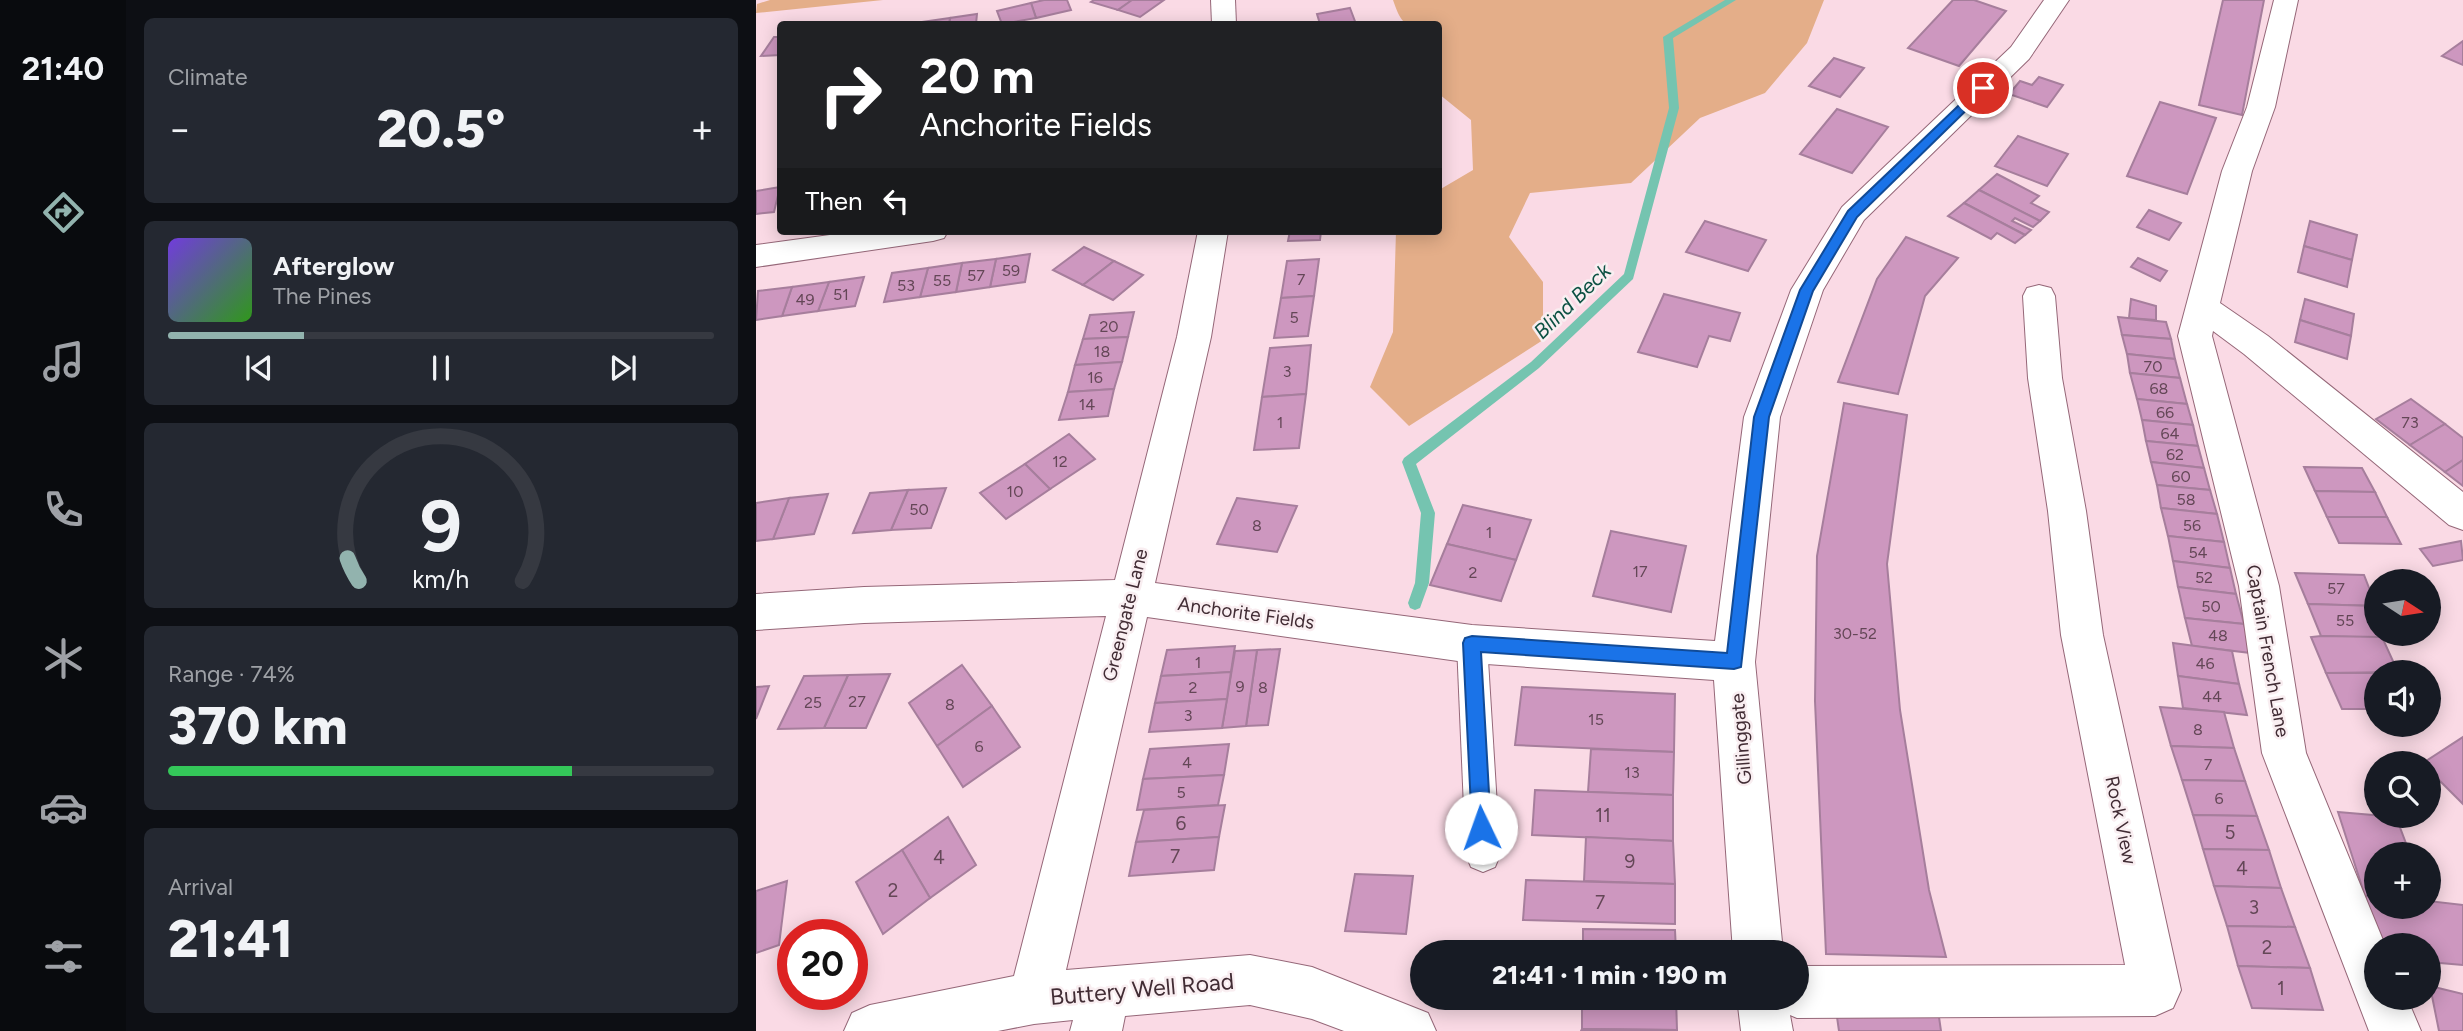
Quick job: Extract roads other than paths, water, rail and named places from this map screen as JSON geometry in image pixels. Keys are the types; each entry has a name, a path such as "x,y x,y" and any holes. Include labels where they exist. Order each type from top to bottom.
{"street":[{"path":"1223,0 1224,21"},
{"name":"Gillinggate","path":"1757,940 1734,662 1762,417 1807,290 1853,214 2020,53 2057,0"},
{"name":"Captain French Lane","path":"2283,10 2261,107 2237,171 2194,336 2259,586 2284,753 2364,956"},
{"path":"756,256 905,235"},
{"name":"Greengate Lane","path":"1034,998 1194,337 1212,235"},
{"name":"Rock View","path":"1809,992 2155,990 2082,635 2067,511 2045,378 2039,296"},
{"path":"2201,306 2256,345 2463,514"},
{"name":"Anchorite Fields","path":"756,612 864,605 1129,597 1472,643 1734,662"},
{"name":"Buttery Well Road","path":"870,1031 1034,998 1100,1012 1250,980 1312,993 1410,1031"},
{"path":"1764,1010 1767,1031"},
{"path":"2386,1010 2395,1031"}],"lane":[{"path":"1472,643 1483,855"}],"waterway":[{"name":"Blind Beck","path":"1415,603 1422,583 1428,513 1409,462 1535,365 1629,276 1674,108 1668,37 1731,0"}]}
